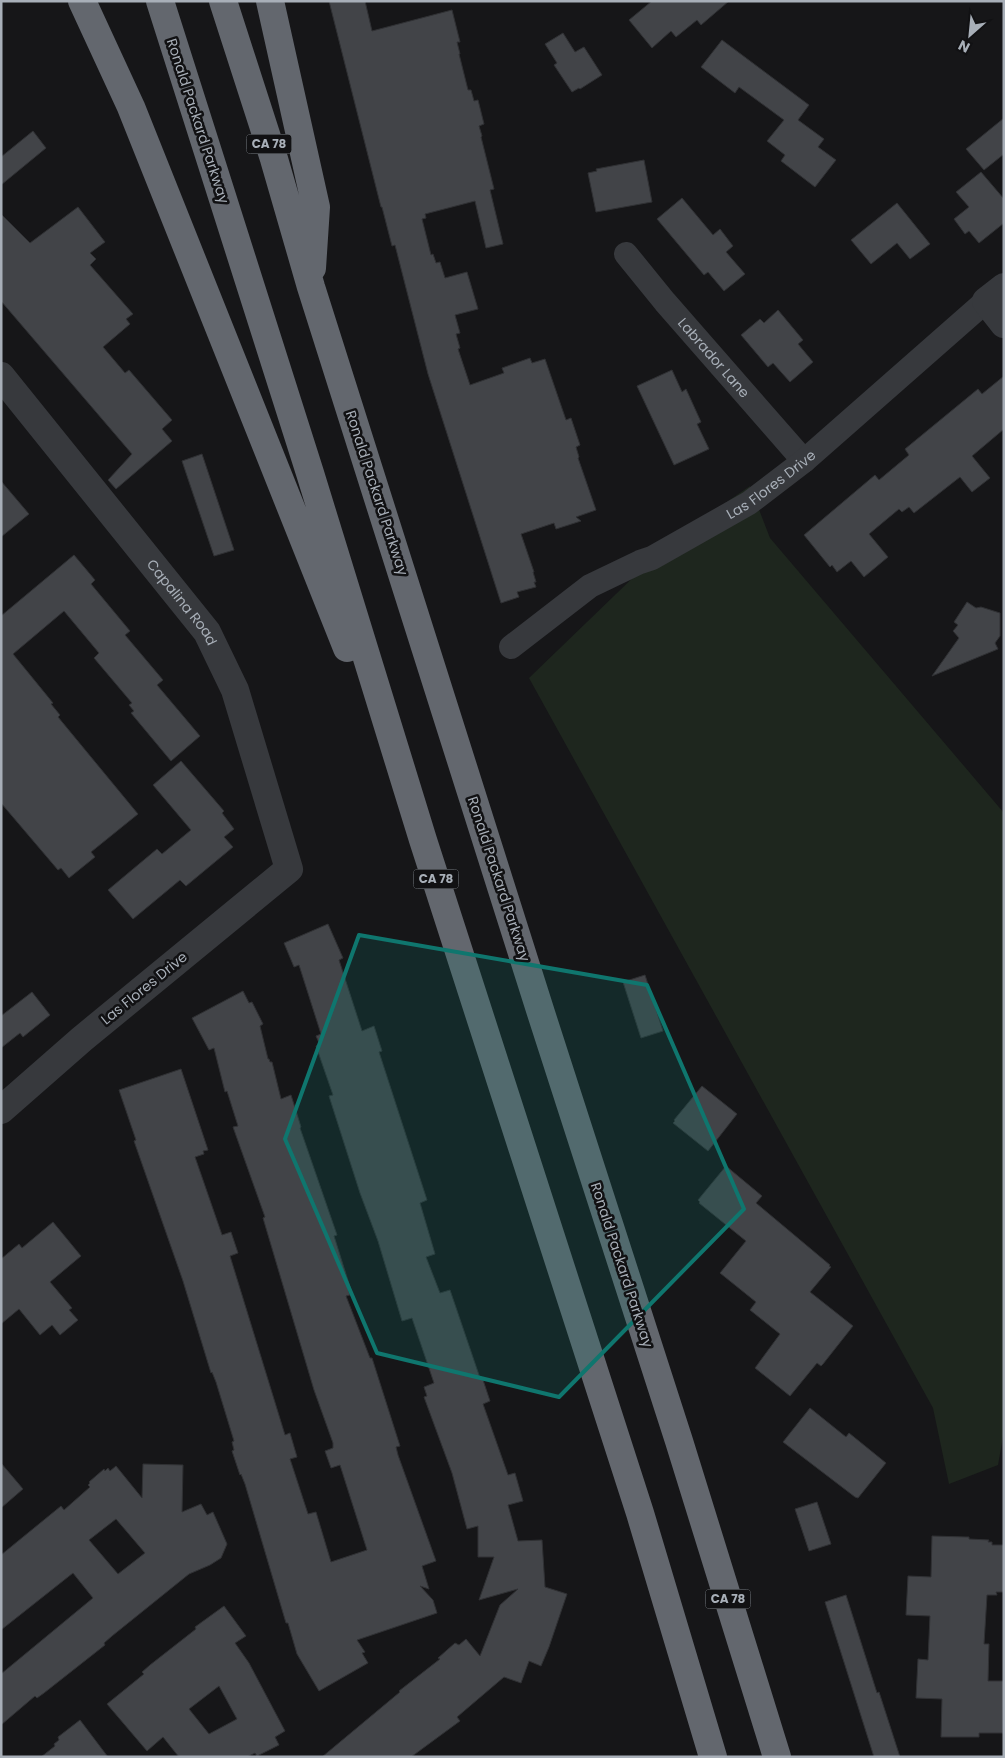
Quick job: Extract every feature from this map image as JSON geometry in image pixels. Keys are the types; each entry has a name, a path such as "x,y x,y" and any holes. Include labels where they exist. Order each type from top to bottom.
{"highway":[{"path":"82,1 131,107 423,840"},
{"name":"Ronald Packard Parkway","path":"160,1 301,445 423,840 640,1513 713,1757"},
{"name":"Ronald Packard Parkway","path":"223,1 274,159 311,287 682,1450 777,1757"},
{"path":"270,1 316,207 311,287"}],"street":[{"name":"Labrador Lane","path":"626,254 665,302 804,461"},
{"name":"Las Flores Drive","path":"511,647 590,586 652,558 749,503 804,461 995,294"},
{"path":"995,294 1004,324"},
{"name":"Capalina Road","path":"1,376 207,632 235,690 289,869"},
{"name":"Las Flores Drive","path":"1,1110 82,1039 289,869"}],"highlighted area":[{"path":"359,935 647,985 744,1209 559,1397 377,1353 285,1139"}],"shaded area":[{"path":"750,486 770,538 1004,813 1004,1431 998,1465 949,1484 933,1408 529,678 673,539"}],"building":[{"path":"329,1 365,1 372,31 452,10 460,42 457,42 459,54 468,90 471,90 474,101 478,100 484,124 479,126 494,189 490,190 503,244 486,248 475,201 425,214 426,218 422,219 431,255 433,254 436,263 440,262 445,278 467,272 478,309 455,315 460,333 456,334 460,348 458,349 470,385 504,373 502,368 530,358 532,363 545,359 566,420 571,418 580,445 576,447 578,458 596,510 576,517 581,521 556,529 554,523 521,534 534,572 536,587 517,592 519,597 501,603 428,374 395,245 392,246 381,207"},
{"path":"652,1 729,1 701,25 697,20 676,37 671,31 652,48 629,20"},
{"path":"563,33 575,52 584,47 602,75 572,92 554,65 557,63 545,44"},
{"path":"722,40 809,105 798,120 824,139 818,147 836,160 815,187 781,161 785,155 767,141 784,120 739,87 735,93 701,67"},
{"path":"1004,118 1004,154 984,170 966,149"},
{"path":"33,131 46,148 1,185 1,157"},
{"path":"644,160 652,202 596,212 588,173 597,171 596,169"},
{"path":"981,172 1004,199 1004,223 979,243 969,231 965,234 954,219 969,207 956,192"},
{"path":"682,198 713,235 720,229 733,246 726,252 745,274 724,291 708,272 704,275 657,219"},
{"path":"897,203 930,244 910,259 897,243 871,264 851,240"},
{"path":"78,207 105,242 90,253 96,259 90,265 133,314 126,319 130,324 103,347 125,373 129,370 172,420 162,429 172,441 116,489 108,480 132,454 1,301 1,214 30,243"},
{"path":"778,310 803,340 798,344 813,362 790,382 773,363 768,367 741,335 760,319 764,323"},
{"path":"672,370 682,392 686,389 701,422 697,424 709,449 674,465 637,386"},
{"path":"1004,376 1004,429 972,456 990,478 972,492 960,477 914,513 909,507 902,512 899,509 869,534 888,557 864,577 851,561 837,572 832,565 830,567 804,535 875,475 879,480 909,455 905,449 978,389 982,394"},
{"path":"202,454 234,550 214,556 182,461"},
{"path":"1,481 29,514 1,537"},
{"path":"74,555 95,580 91,584 130,631 125,635 163,680 157,685 200,736 171,761 131,713 134,711 129,705 132,703 94,658 99,653 64,611 13,654 53,703 51,704 60,715 58,717 138,814 91,852 95,857 69,878 61,868 58,870 1,803 1,616"},
{"path":"967,602 976,608 981,607 1000,613 1000,636 995,643 998,649 932,676 959,638 953,631 958,625 954,622"},
{"path":"181,761 224,811 222,813 234,829 224,837 233,847 186,886 180,880 133,919 108,890 157,849 162,854 191,830 153,785"},
{"path":"328,924 343,958 339,960 362,1031 374,1026 382,1051 379,1052 427,1200 420,1203 435,1254 426,1257 440,1293 450,1290 480,1378 482,1377 490,1401 483,1404 508,1475 515,1473 523,1501 508,1505 518,1541 542,1540 545,1587 567,1594 541,1666 529,1661 521,1683 504,1677 457,1717 460,1721 411,1757 322,1757 399,1691 440,1659 438,1658 455,1643 459,1645 466,1639 480,1656 500,1605 518,1589 479,1600 494,1557 478,1557 478,1526 467,1529 452,1473 424,1397 427,1396 424,1387 434,1383 412,1318 402,1321 378,1241 360,1193 329,1096 333,1095 316,1046 320,1045 316,1036 321,1034 299,965 294,967 284,943"},
{"path":"645,975 663,1031 641,1038 623,982"},
{"path":"243,991 249,1003 252,1002 263,1024 260,1026 268,1059 272,1062 281,1099 291,1095 300,1128 337,1235 334,1236 350,1287 348,1288 350,1295 346,1296 370,1358 372,1358 400,1446 396,1447 398,1455 436,1561 422,1566 429,1589 420,1586 433,1600 437,1613 357,1640 365,1652 362,1653 368,1663 319,1691 297,1654 288,1623 286,1623 245,1484 232,1451 234,1450 232,1442 234,1441 216,1382 211,1373 183,1281 134,1141 136,1140 119,1090 181,1069 208,1150 203,1151 204,1154 195,1157 222,1235 231,1232 238,1253 230,1256 285,1435 290,1433 297,1457 290,1459 308,1514 316,1512 331,1562 367,1550 340,1465 331,1468 325,1451 333,1448 333,1443 314,1390 263,1218 265,1217 233,1127 238,1126 227,1091 225,1092 214,1048 209,1050 192,1018"},
{"path":"32,992 50,1015 23,1037 20,1033 1,1048 1,1016"},
{"path":"702,1086 737,1114 708,1151 673,1123"},
{"path":"726,1166 762,1196 756,1203 830,1265 831,1267 810,1292 853,1326 823,1364 821,1366 817,1363 790,1396 755,1368 780,1334 750,1310 756,1302 720,1273 746,1241 699,1203 698,1200"},
{"path":"53,1222 81,1256 50,1282 72,1308 69,1310 78,1320 60,1335 52,1325 40,1335 19,1309 1,1324 1,1259 19,1244 22,1248"},
{"path":"810,1408 846,1437 849,1433 886,1463 858,1498 783,1442"},
{"path":"1,1463 23,1489 1,1508"},
{"path":"143,1464 183,1465 182,1512 201,1504 207,1515 213,1512 227,1544 221,1558 189,1574 112,1636 104,1643 105,1645 44,1693 37,1698 35,1696 1,1725 1,1674 93,1598 73,1573 1,1630 1,1555 61,1506 64,1510 90,1487 88,1485 89,1482 104,1469 105,1471 108,1468 110,1471 116,1466 142,1498","holes":["116,1519 145,1553 118,1574 89,1540"]},
{"path":"817,1502 831,1544 809,1551 795,1509"},
{"path":"932,1536 969,1537 969,1539 989,1540 988,1542 992,1542 992,1545 1004,1545 1004,1592 996,1592 997,1595 987,1595 984,1644 989,1644 988,1681 1004,1681 1003,1733 979,1733 979,1737 941,1737 942,1699 916,1698 918,1659 928,1660 930,1616 906,1615 908,1576 931,1577"},
{"path":"846,1595 877,1693 879,1692 900,1757 874,1757 825,1602"},
{"path":"224,1606 246,1636 235,1643 249,1663 285,1731 275,1737 279,1745 257,1756 255,1753 247,1757 179,1757 163,1737 147,1751 107,1704 144,1674 142,1672 150,1665 196,1629 195,1627","holes":["219,1686 237,1719 209,1734 189,1709"]},
{"path":"80,1720 108,1757 41,1757 55,1746 54,1744 59,1740 58,1737"}]}
